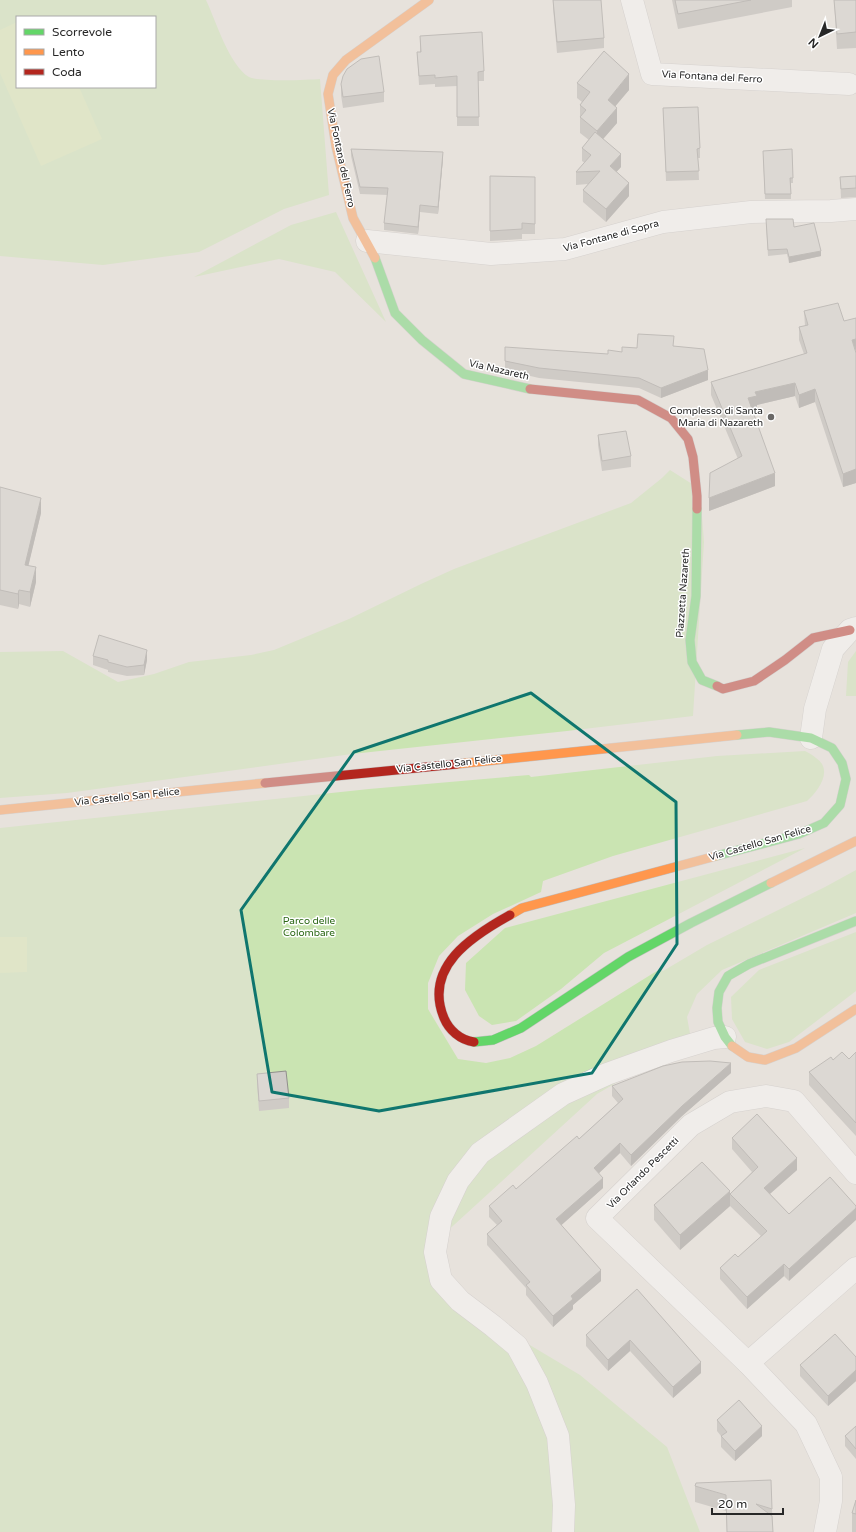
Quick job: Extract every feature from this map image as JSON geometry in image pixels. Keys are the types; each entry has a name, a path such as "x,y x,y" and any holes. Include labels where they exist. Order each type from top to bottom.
{"street":[{"name":"Via Fontana del Ferro","path":"367,241 353,218 336,146 328,94 333,75 346,60 429,0"},
{"name":"Via Fontana del Ferro","path":"632,0 652,74 850,84"},
{"name":"Via Fontane di Sopra","path":"367,241 491,254 565,249 663,222 751,212 831,212 856,209"},
{"name":"Via Nazareth","path":"367,241 373,252 395,313 422,340 464,374 537,390 638,400 670,418"},
{"name":"Piazzetta Nazareth","path":"670,418 688,439 693,457 697,496 697,552 696,596 690,640 692,662 702,680 723,689 754,681 785,660 813,638 853,629"},
{"path":"811,738 815,709 833,649 853,629"},
{"name":"Via Castello San Felice","path":"0,810 769,732 811,738 832,748 842,763 846,779 840,805 824,823 799,834 522,908 491,926 466,944 445,967 439,989 442,1013 450,1030 469,1042 492,1041 522,1028 636,952 712,912 803,869 856,841"},
{"path":"856,920 749,964 728,976 719,992 717,1008 718,1022 725,1037 732,1046 748,1057 765,1060 796,1048 856,1009"},
{"path":"563,1532 564,1505 558,1436 538,1383 517,1346 460,1301 442,1280 435,1252 441,1217 458,1181 480,1153 563,1094 607,1074 671,1051 714,1038 725,1037"},
{"name":"Via Orlando Pescetti","path":"825,1532 831,1501 831,1477 806,1424 748,1363 597,1218 691,1125 730,1102 766,1096 794,1101 856,1173"},
{"path":"748,1363 856,1268"}],"highlighted area":[{"path":"531,693 676,802 677,944 592,1073 379,1111 272,1092 241,910 354,752"}],"green space":[{"path":"0,0 206,0 229,53 235,63 249,77 262,80 320,79 329,195 284,209 199,252 103,265 0,256"},
{"path":"16,22 16,88 79,88 102,139 41,166 0,73 0,30"},
{"path":"336,212 386,322 335,272 279,259 194,277 291,225"},
{"path":"670,470 700,489 704,542 693,716 352,754 67,793 0,798 0,652 63,651 118,682 154,674 189,662 251,655 274,650 349,619 454,569 631,503"},
{"path":"856,651 856,696 846,696 848,662"},
{"name":"Parco delle Colombare","path":"805,751 816,758 824,768 822,780 816,792 807,801 613,856 543,881 541,892 493,914 458,936 439,956 428,983 428,1009 458,1059 486,1063 510,1058 536,1046 660,969 663,971 707,945 825,887 856,870 856,913 722,970 697,994 687,1017 691,1039 597,1094 443,1235 444,1294 580,1375 667,1447 700,1532 0,1532 0,828 369,789 529,775 531,777 717,756"},
{"path":"805,848 604,953 561,989 516,1021 492,1025 479,1016 465,990 466,963 505,928"},
{"path":"856,932 856,991 789,1042 767,1049 745,1042 732,1019 731,997 759,970"},
{"path":"0,937 27,937 27,972 0,973"}],"building":[{"path":"553,0 601,0 604,38 557,42"},
{"path":"675,0 751,0 678,14"},
{"path":"834,0 856,0 856,32 837,34"},
{"path":"482,32 484,71 478,72 479,117 457,117 457,76 435,78 435,75 419,76 417,52 421,52 420,36"},
{"path":"604,51 629,74 608,100 617,108 597,131 580,117 586,110 580,105 590,92 577,83"},
{"path":"379,56 384,92 343,97 341,84 347,69 361,59"},
{"path":"698,107 700,148 697,149 699,171 666,172 663,108"},
{"path":"595,132 621,154 610,166 629,183 606,209 583,190 600,171 576,172 591,155 582,148"},
{"path":"351,149 443,152 438,207 420,205 418,227 384,223 388,188 360,187"},
{"path":"792,149 793,178 790,178 791,194 765,194 763,151"},
{"path":"490,176 535,177 535,224 522,223 522,229 490,231"},
{"path":"856,176 856,188 841,189 840,177"},
{"path":"766,219 793,219 794,227 814,223 821,251 789,257 787,249 768,250"},
{"path":"838,303 844,321 856,318 856,339 852,340 856,353 856,469 843,474 815,389 799,395 795,383 755,392 757,396 748,398 775,473 709,498 710,473 742,456 711,382 807,353 799,327 808,325 804,311"},
{"path":"638,334 674,336 673,346 704,349 708,370 661,388 639,378 539,368 505,361 505,347 608,354 608,350 622,352 622,347 637,348"},
{"path":"626,431 631,456 602,461 598,435"},
{"path":"0,487 41,498 25,565 36,567 30,592 19,590 18,594 0,590"},
{"path":"99,635 147,650 144,665 127,667 93,656"},
{"path":"842,1052 849,1059 856,1052 856,1123 809,1072 831,1057 833,1060"},
{"path":"710,1061 731,1063 682,1106 631,1155 620,1143 594,1168 603,1178 556,1219 601,1270 571,1296 573,1299 553,1316 526,1285 530,1282 487,1234 502,1221 489,1206 513,1185 516,1189 577,1136 579,1139 623,1099 612,1086 663,1066 682,1062"},
{"path":"286,1071 289,1098 259,1101 257,1074"},
{"path":"757,1114 797,1158 764,1188 789,1214 830,1177 856,1206 856,1208 789,1269 784,1264 747,1297 720,1268 735,1254 738,1257 767,1231 730,1194 758,1167 732,1138"},
{"path":"702,1162 730,1191 680,1235 654,1205"},
{"path":"637,1289 701,1362 673,1387 630,1340 608,1360 586,1335"},
{"path":"835,1334 856,1357 856,1370 828,1396 800,1365"},
{"path":"739,1400 762,1426 735,1451 721,1436 727,1432 717,1420"},
{"path":"856,1426 856,1449 845,1436"},
{"path":"771,1480 772,1509 756,1504 772,1516 773,1532 727,1532 726,1495 695,1486 696,1483"},
{"path":"856,1500 856,1514 852,1513"}],"traffic: fast":[{"path":"375,258 395,313 422,340 464,374 530,389"},
{"path":"697,509 696,596 690,640 692,662 702,680 717,686"},
{"path":"716,856 799,834 824,823 840,805 846,779 842,763 832,748 811,738 769,732 737,735"},
{"path":"474,1042 493,1040 521,1028 628,957 691,923 771,883"},
{"path":"732,1046 725,1037 718,1022 717,1008 719,992 728,976 749,964 856,921"}],"traffic: slow":[{"path":"375,258 353,218 336,146 328,94 333,75 346,60 429,0"},
{"path":"457,764 737,735"},
{"path":"0,810 265,783"},
{"path":"771,883 856,841"},
{"path":"510,915 522,908 716,856"},
{"path":"732,1046 748,1057 765,1060 796,1048 856,1009"}],"traffic: jam":[{"path":"530,389 638,400 671,418 688,439 693,457 697,509"},
{"path":"717,686 723,689 754,681 785,660 813,638 850,630"},
{"path":"265,783 457,764"},
{"path":"474,1042 460,1037 446,1022 439,1000 440,983 446,969 455,955 467,943 495,923 510,915"}],"place":[{"name":"Complesso di Santa Maria di Nazareth","path":"771,417"}]}
